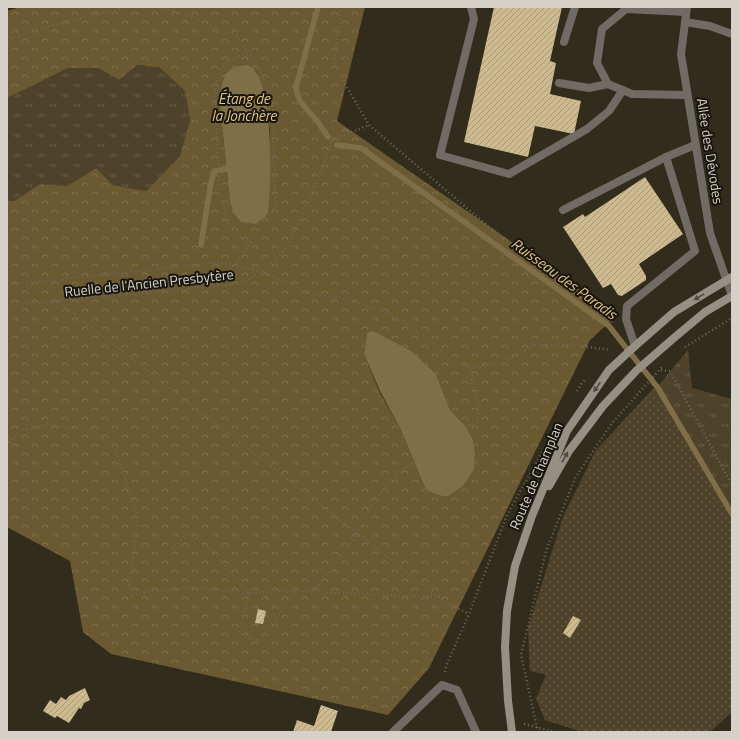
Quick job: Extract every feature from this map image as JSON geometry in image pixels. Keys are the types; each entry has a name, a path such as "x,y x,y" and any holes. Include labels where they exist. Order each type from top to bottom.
{"street":[{"path":"470,7 474,19 440,155 509,174 587,129 609,111 624,90"},
{"path":"564,42 575,7"},
{"path":"608,84 597,63 602,29 626,8 687,9"},
{"name":"Allée des Dévodes","path":"687,9 681,54 687,95 710,233 729,278 732,296"},
{"path":"685,22 710,26 732,34"},
{"path":"559,83 588,88 608,84 632,94 687,95"},
{"path":"563,210 666,157 695,145"},
{"path":"635,346 626,319 627,306 695,251 666,157"},
{"name":"Route de Champlan","path":"512,732 508,701 505,647 507,611 515,566 532,516 567,431 609,370 674,312 729,278"},
{"path":"532,516 569,451 603,406 637,370 706,312 732,296"},
{"path":"392,732 442,685 457,690 476,732"}],"path":[{"path":"102,7 104,13"},
{"path":"7,40 30,31 128,7"},
{"path":"157,7 186,15 238,37 263,75 272,105 275,208 235,265"},
{"path":"341,7 334,66 369,125 488,226 609,320 618,329"},
{"path":"247,52 223,65 214,92 219,190 228,227 250,244"},
{"name":"Ruelle de l'Ancien Presbytère","path":"7,309 26,304 240,284 261,272 287,248 320,173 332,140 369,125"},
{"path":"7,285 220,262 261,272 291,283 305,292 337,298 380,310 406,323 449,359 472,368 500,363 533,346 562,344 615,350 610,356"},
{"path":"58,302 448,604 469,614"},
{"path":"685,348 732,318"},
{"path":"538,732 521,655 546,551 575,478 612,423 664,365"},
{"path":"314,591 358,534 374,498 404,468 437,444 457,435 476,421 480,404 472,388 472,368"},
{"path":"660,369 670,371 732,485"},
{"path":"574,396 587,378"},
{"path":"7,446 10,440 21,429 33,429 47,424 64,428 88,430 111,444 118,455 138,519 128,588 132,595 157,590 201,588 250,593 314,591 440,597"},
{"path":"442,685 446,666 469,614 507,515 548,442"},
{"path":"172,549 188,533 208,547 250,593"},
{"path":"250,593 239,632 250,639 261,640 296,591"},
{"path":"510,720 555,732"}],"green space":[{"path":"20,7 365,7 337,121 617,315 590,340 429,668 388,715 111,654 83,632 70,561 7,527 7,200 14,201 40,184 67,186 96,168 113,185 146,191 180,156 190,120 185,91 159,67 137,65 119,80 98,68 68,68 7,98 7,11","holes":["256,71 265,95 270,131 268,213 230,200 219,97 224,77","367,333 413,352 436,374 450,410 464,424 473,439 475,452 463,486 449,496 432,493 425,488 401,430 379,391 364,354"]},
{"path":"137,65 159,67 185,91 190,120 180,156 146,191 113,185 96,168 67,186 40,184 14,201 7,200 7,98 68,68 98,68 119,80"},
{"path":"688,350 692,388 732,399 732,521 654,391"},
{"path":"654,388 732,519 732,712 710,732 583,732 545,720 536,699 546,675 530,671 528,628 563,517 596,450"}],"water":[{"name":"Étang de la Jonchère","path":"246,65 256,72 263,86 267,107 269,132 270,180 268,213 256,224 241,222 234,214 230,201 219,97 222,84 229,71 238,66"},
{"path":"373,331 413,352 436,374 450,410 464,424 473,439 475,452 474,469 463,486 449,496 432,493 425,488 401,430 380,391 364,354 367,333"}],"building":[{"path":"494,7 562,7 550,61 556,63 550,94 581,101 574,134 535,126 528,157 464,142"},
{"path":"645,177 683,234 639,264 646,276 646,280 622,296 618,295 611,284 603,288 563,227 583,214 585,217"},
{"path":"258,609 266,611 263,624 255,623"},
{"path":"573,616 581,620 570,638 563,633"},
{"path":"85,688 90,700 84,703 81,709 79,708 69,723 57,716 55,718 43,711 50,700 56,704 61,697 66,700 69,696"},
{"path":"321,705 338,711 331,732 293,732 297,720 314,726"}],"waterway":[{"name":"Ruisseau des Paradis","path":"318,7 296,87 298,97 328,137"},
{"name":"Ruisseau des Paradis","path":"337,145 361,148 609,326 658,388 732,514"},
{"path":"201,245 214,171 233,168"}]}
